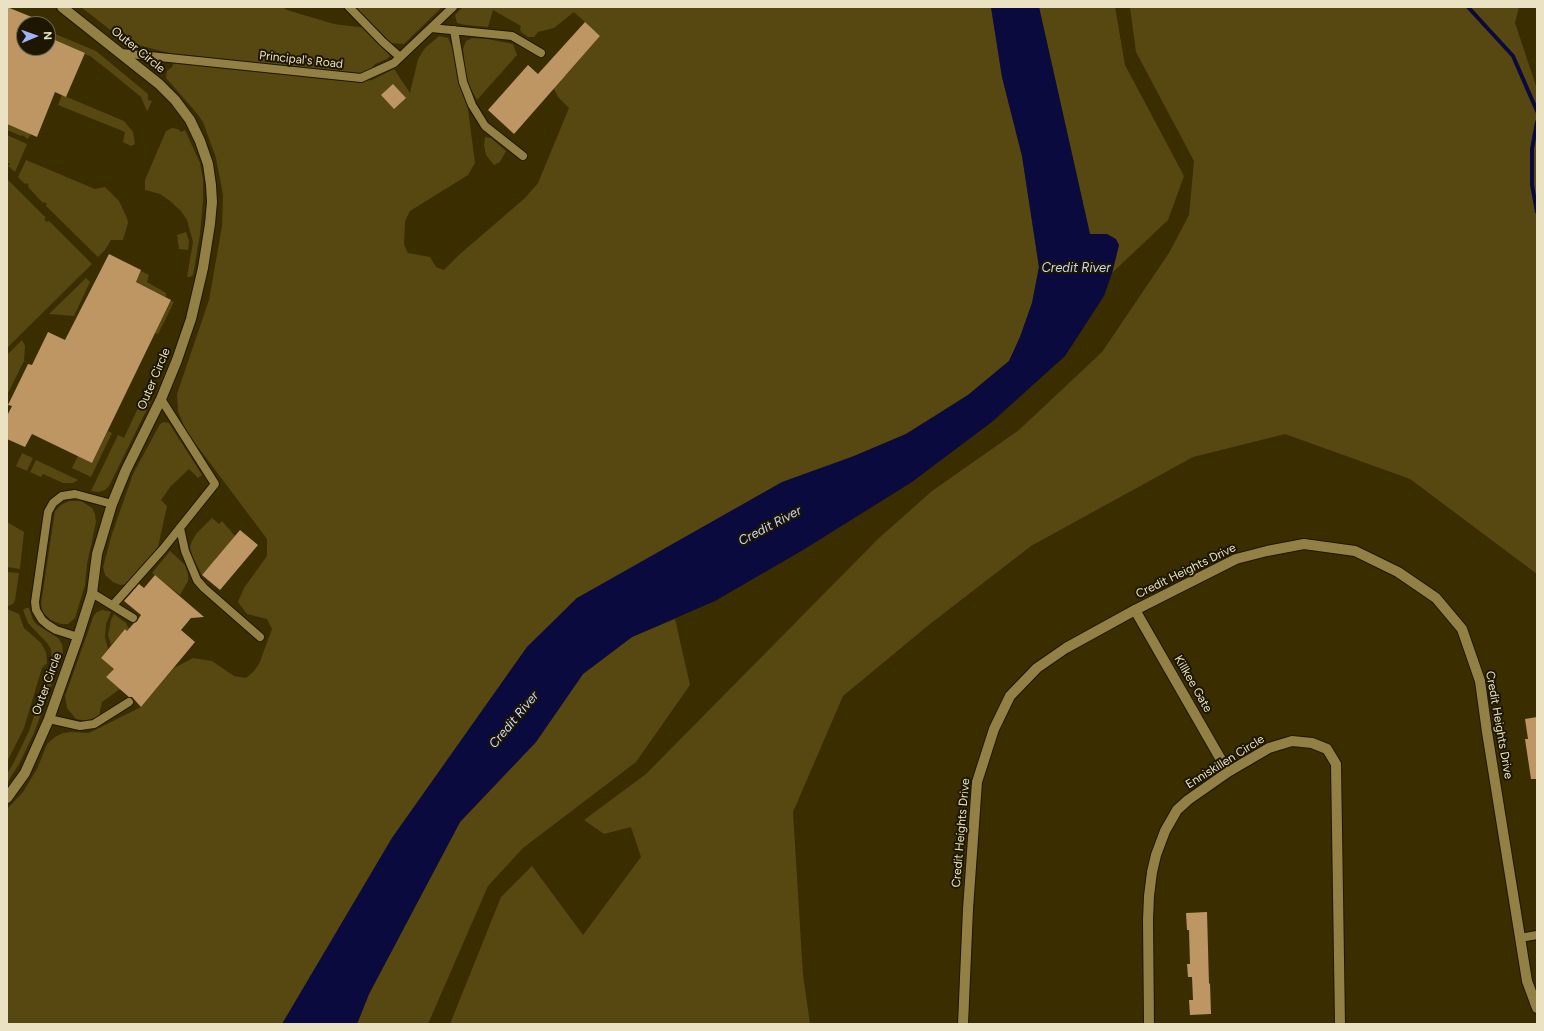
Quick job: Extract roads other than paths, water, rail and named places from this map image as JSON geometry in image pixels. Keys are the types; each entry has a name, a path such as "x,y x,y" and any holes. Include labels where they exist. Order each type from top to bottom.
{"street":[{"name":"Outer Circle","path":"7,798 25,773 49,719 78,638 92,593 97,554 112,504 126,470 161,399 178,360 198,292 210,224 212,185 208,164 200,141 190,120 159,84 62,7"},
{"name":"Credit Heights Drive","path":"963,1024 968,910 977,782 994,729 1010,696 1037,668 1066,648 1136,610 1236,559 1304,544 1355,551 1398,572 1436,598 1462,629 1480,681 1527,981 1537,1008"},
{"name":"Killkee Gate","path":"1136,610 1228,772"},
{"name":"Enniskillen Circle","path":"1149,1024 1148,920 1152,872 1156,855 1165,831 1177,810 1188,800 1228,772 1269,748 1292,741 1312,743 1328,748 1336,764 1340,1024"}],"lane":[{"path":"349,7 400,57"},
{"name":"Principal's Road","path":"121,53 361,78 394,63 453,7"},
{"path":"431,28 512,36 541,53"},
{"path":"454,30 463,82 472,105 485,126 523,156"},
{"path":"113,606 163,549 215,484 161,399"},
{"path":"78,638 56,630 48,625 42,620 36,610 35,602 48,512 53,503 62,496 75,494 112,504"},
{"path":"180,528 185,551 197,580 204,588 260,637"},
{"path":"92,593 133,618"},
{"path":"49,719 80,726 94,724 129,702"},
{"path":"1520,938 1537,935"}],"water":[{"name":"Credit River","path":"991,7 1039,7 1090,234 1107,234 1116,239 1119,245 1104,296 1065,356 993,421 912,482 803,550 715,601 632,637 583,674 536,742 460,822 369,994 357,1024 282,1024 392,838 527,647 577,598 782,482 854,456 906,434 968,395 1009,361 1020,337 1032,303 1039,267 1022,156 1002,77"}],"waterway":[{"path":"1468,7 1513,56 1537,111"},
{"path":"1537,122 1532,149 1532,185 1537,212"}]}
